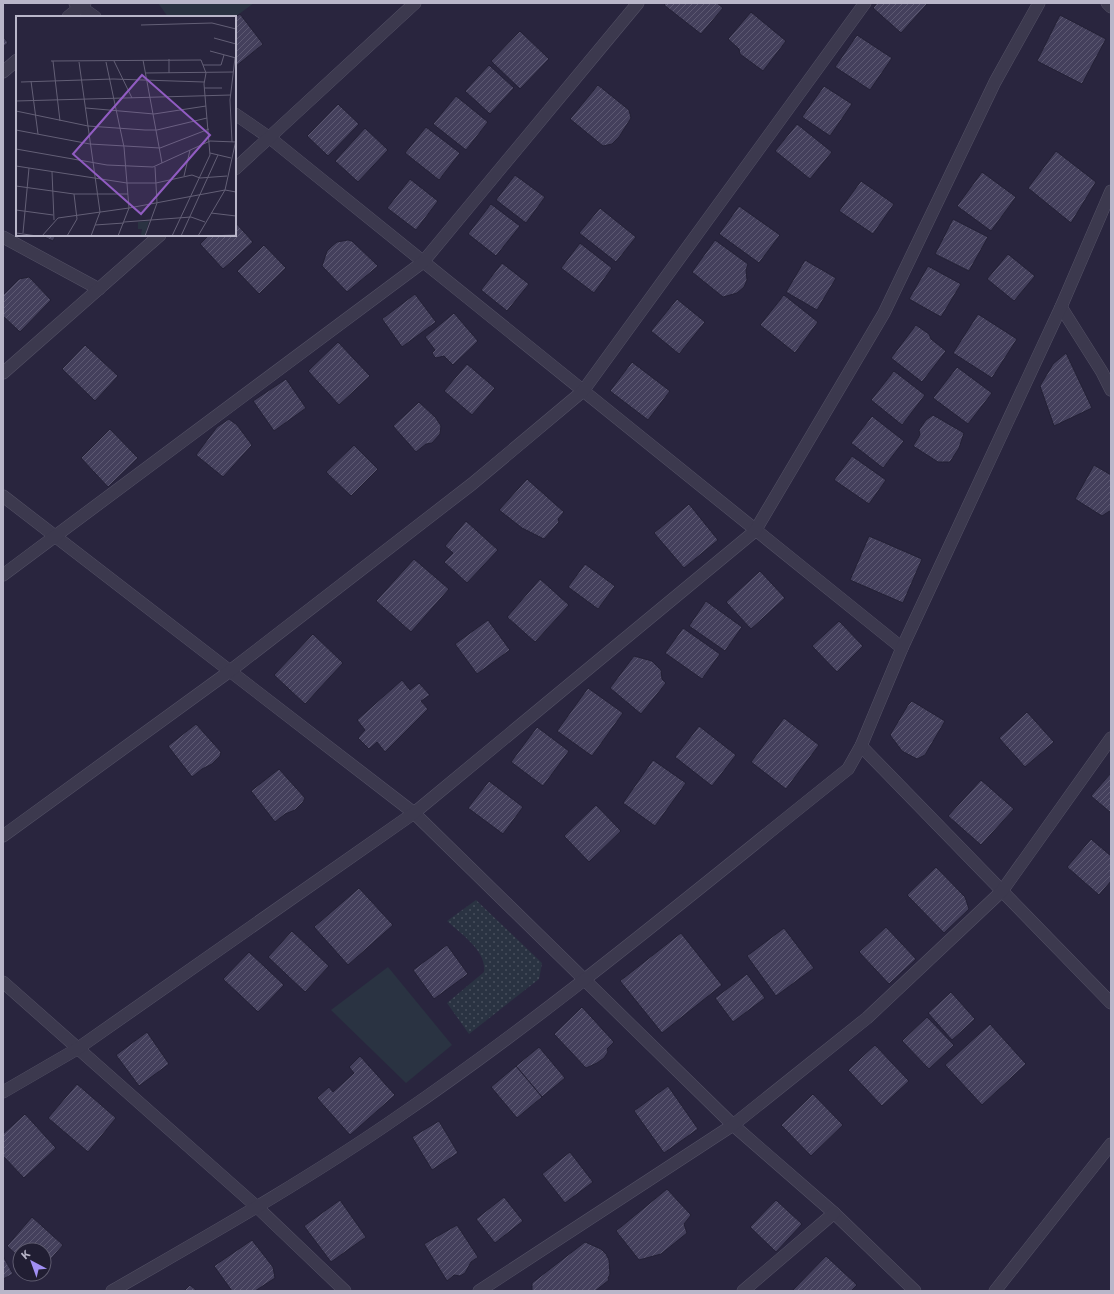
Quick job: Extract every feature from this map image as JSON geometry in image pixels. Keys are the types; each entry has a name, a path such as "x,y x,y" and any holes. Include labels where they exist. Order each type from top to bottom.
{"street":[{"path":"236,168 415,3"},
{"path":"3,575 424,262 638,3"},
{"path":"3,836 230,671 472,484 583,391 865,3"},
{"path":"3,1092 77,1049 414,813 755,531 884,313 996,82 1039,3"},
{"path":"1107,3 1111,7"},
{"path":"69,16 80,4 94,16"},
{"path":"3,72 16,61"},
{"path":"236,115 270,138 755,531 902,648"},
{"path":"112,1291 257,1207 399,1117 584,980 848,769 861,746 902,648 1061,307 1111,191"},
{"path":"3,373 159,236"},
{"path":"3,237 99,289"},
{"path":"1061,307 1102,372 1111,390"},
{"path":"3,496 414,813 733,1125 834,1213 914,1291"},
{"path":"479,1291 733,1125 867,1018 1002,890 1111,738"},
{"path":"861,746 1111,1003"},
{"path":"3,982 257,1207 345,1291"},
{"path":"995,1291 1111,1144"},
{"path":"743,1291 834,1213"}],"shaded area":[{"path":"158,3 254,3 236,16 167,16"},
{"path":"476,900 542,963 539,979 469,1034 447,1003 484,972 484,964 477,950 466,937 447,921"},
{"path":"388,967 452,1045 406,1083 331,1010"}],"building":[{"path":"666,3 717,3 723,8 701,34 664,5"},
{"path":"877,3 928,3 901,33 873,8"},
{"path":"751,12 786,41 763,71 740,54 739,49 728,39"},
{"path":"240,14 263,44 236,66 236,16"},
{"path":"1060,15 1106,39 1082,84 1037,61"},
{"path":"520,31 549,59 520,89 491,61"},
{"path":"857,35 892,58 870,90 835,67"},
{"path":"3,36 8,43 3,47"},
{"path":"489,65 514,88 490,114 465,91"},
{"path":"598,85 629,110 631,118 619,137 612,144 603,146 570,119"},
{"path":"824,86 852,104 830,136 802,117"},
{"path":"456,96 488,122 466,150 433,124"},
{"path":"338,104 359,124 328,156 307,136"},
{"path":"797,124 832,152 810,179 775,151"},
{"path":"426,127 460,153 439,180 405,153"},
{"path":"365,128 388,150 358,182 335,161"},
{"path":"1056,151 1096,182 1071,223 1028,188"},
{"path":"982,172 1016,197 991,231 957,206"},
{"path":"515,175 545,197 526,223 496,200"},
{"path":"410,179 438,201 416,230 387,208"},
{"path":"861,181 894,204 873,234 839,211"},
{"path":"491,204 520,226 496,256 468,234"},
{"path":"739,206 780,235 759,263 719,234"},
{"path":"600,208 636,237 616,262 579,233"},
{"path":"953,219 988,237 969,271 935,254"},
{"path":"236,223 253,242 223,269 200,244 208,236 236,236"},
{"path":"42,236 56,236 53,241"},
{"path":"348,240 352,241 378,266 347,292 322,266 327,251 332,246 337,242"},
{"path":"715,240 748,264 746,270 747,280 744,287 737,293 723,297 692,272"},
{"path":"580,243 612,268 594,293 561,268"},
{"path":"264,245 286,268 259,294 237,271"},
{"path":"1008,254 1035,276 1014,301 987,279"},
{"path":"805,260 836,278 817,310 786,292"},
{"path":"502,263 529,284 507,311 481,290"},
{"path":"928,266 961,284 941,317 909,299"},
{"path":"29,277 51,300 20,332 3,316 3,295 19,279"},
{"path":"415,294 436,322 402,347 382,319"},
{"path":"784,295 818,322 795,353 760,325"},
{"path":"677,299 705,322 679,354 651,331"},
{"path":"454,313 478,341 453,365 444,356 436,358 434,356 432,353 435,350 425,337"},
{"path":"978,314 1017,339 992,378 953,353"},
{"path":"916,325 929,334 931,339 946,351 922,382 891,358"},
{"path":"338,342 370,376 339,405 308,371"},
{"path":"85,345 118,376 95,401 62,369"},
{"path":"1066,353 1092,408 1054,426 1040,386 1053,364"},
{"path":"632,362 670,391 648,420 610,391"},
{"path":"467,364 495,388 472,415 444,391"},
{"path":"957,367 992,393 968,424 933,398"},
{"path":"894,371 925,395 902,425 871,400"},
{"path":"286,379 306,408 274,431 253,401"},
{"path":"419,402 436,418 441,426 440,434 432,443 426,444 416,452 393,426"},
{"path":"933,415 964,433 959,448 950,462 938,462 913,446 920,435 919,430 926,420"},
{"path":"872,416 904,441 883,468 851,443"},
{"path":"229,419 237,425 252,445 223,477 196,455 217,427"},
{"path":"110,429 138,458 108,487 81,458"},
{"path":"354,445 378,469 351,496 326,472"},
{"path":"852,456 886,480 869,504 834,480"},
{"path":"1094,465 1111,475 1111,510 1102,516 1075,499"},
{"path":"527,479 564,512 558,519 559,522 544,539 522,528 499,510"},
{"path":"689,504 718,540 684,568 654,533"},
{"path":"466,521 498,550 467,583 444,562 453,553 445,546"},
{"path":"869,536 922,559 903,603 850,580"},
{"path":"414,559 449,589 411,632 376,601"},
{"path":"585,564 615,586 598,609 568,587"},
{"path":"760,571 785,598 751,629 726,602"},
{"path":"540,579 569,605 535,642 507,617"},
{"path":"706,601 742,627 725,651 689,626"},
{"path":"488,620 510,650 477,674 455,644"},
{"path":"839,621 863,646 837,672 812,646"},
{"path":"683,628 720,654 702,679 665,653"},
{"path":"313,634 343,663 305,704 274,675"},
{"path":"634,656 652,661 661,670 662,679 666,683 641,714 610,688"},
{"path":"402,680 410,690 419,683 430,695 421,701 428,709 385,752 377,742 369,749 358,738 365,730 357,720"},
{"path":"588,688 623,713 592,756 557,731"},
{"path":"912,701 945,721 925,755 917,759 902,751 890,735"},
{"path":"1027,712 1054,742 1025,767 999,738"},
{"path":"784,718 819,745 786,789 751,762"},
{"path":"196,724 221,752 220,756 212,764 202,769 192,777 168,746"},
{"path":"699,726 736,755 712,786 675,757"},
{"path":"537,727 569,751 543,786 511,762"},
{"path":"653,760 686,783 655,826 623,803"},
{"path":"279,769 305,798 295,810 285,814 275,822 251,791"},
{"path":"1111,773 1111,813 1091,796"},
{"path":"981,780 1014,809 981,845 948,816"},
{"path":"489,781 523,807 503,834 468,808"},
{"path":"596,805 621,831 589,862 564,836"},
{"path":"1091,839 1111,856 1111,881 1099,895 1067,867"},
{"path":"936,867 965,897 969,909 944,933 907,895"},
{"path":"359,888 393,925 348,965 314,927"},
{"path":"886,927 916,959 889,984 859,952"},
{"path":"784,928 814,968 776,996 747,956"},
{"path":"292,931 329,966 305,992 268,957"},
{"path":"681,933 722,985 662,1033 620,981"},
{"path":"447,945 468,974 434,999 413,970"},
{"path":"249,952 284,985 258,1012 223,979"},
{"path":"747,974 765,998 733,1022 715,998"},
{"path":"951,992 975,1019 952,1040 928,1013"},
{"path":"582,1007 614,1042 607,1049 608,1052 604,1058 586,1068 554,1034"},
{"path":"927,1017 954,1045 929,1069 902,1041"},
{"path":"990,1024 1026,1064 982,1105 945,1065"},
{"path":"147,1032 169,1064 139,1086 116,1055"},
{"path":"875,1045 909,1081 882,1106 848,1070"},
{"path":"539,1047 565,1078 542,1097 516,1066"},
{"path":"360,1056 395,1095 350,1135 317,1098 329,1087 333,1092 354,1073 349,1067"},
{"path":"516,1066 542,1097 517,1118 491,1087"},
{"path":"77,1084 116,1118 88,1152 48,1118"},
{"path":"668,1086 698,1129 664,1153 634,1111"},
{"path":"813,1094 843,1125 811,1156 781,1125"},
{"path":"25,1114 56,1148 24,1178 3,1156 3,1134"},
{"path":"439,1121 458,1153 432,1170 412,1137"},
{"path":"570,1152 593,1182 565,1203 542,1174"},
{"path":"667,1189 691,1215 684,1224 687,1233 661,1254 639,1260 616,1231"},
{"path":"504,1197 523,1221 495,1243 476,1219"},
{"path":"340,1200 366,1237 331,1262 304,1226"},
{"path":"776,1200 802,1224 776,1252 750,1227"},
{"path":"32,1217 63,1245 52,1258 52,1242 12,1242 12,1251 7,1246"},
{"path":"457,1225 478,1257 471,1262 465,1273 460,1276 454,1275 447,1281 424,1244"},
{"path":"252,1240 273,1267 275,1278 255,1291 232,1291 214,1266"},
{"path":"585,1242 601,1249 606,1254 609,1260 609,1280 595,1291 532,1291 532,1283"},
{"path":"3,1256 12,1274 3,1279"},
{"path":"826,1256 857,1285 851,1291 792,1291"},
{"path":"190,1285 197,1291 184,1291"}]}
